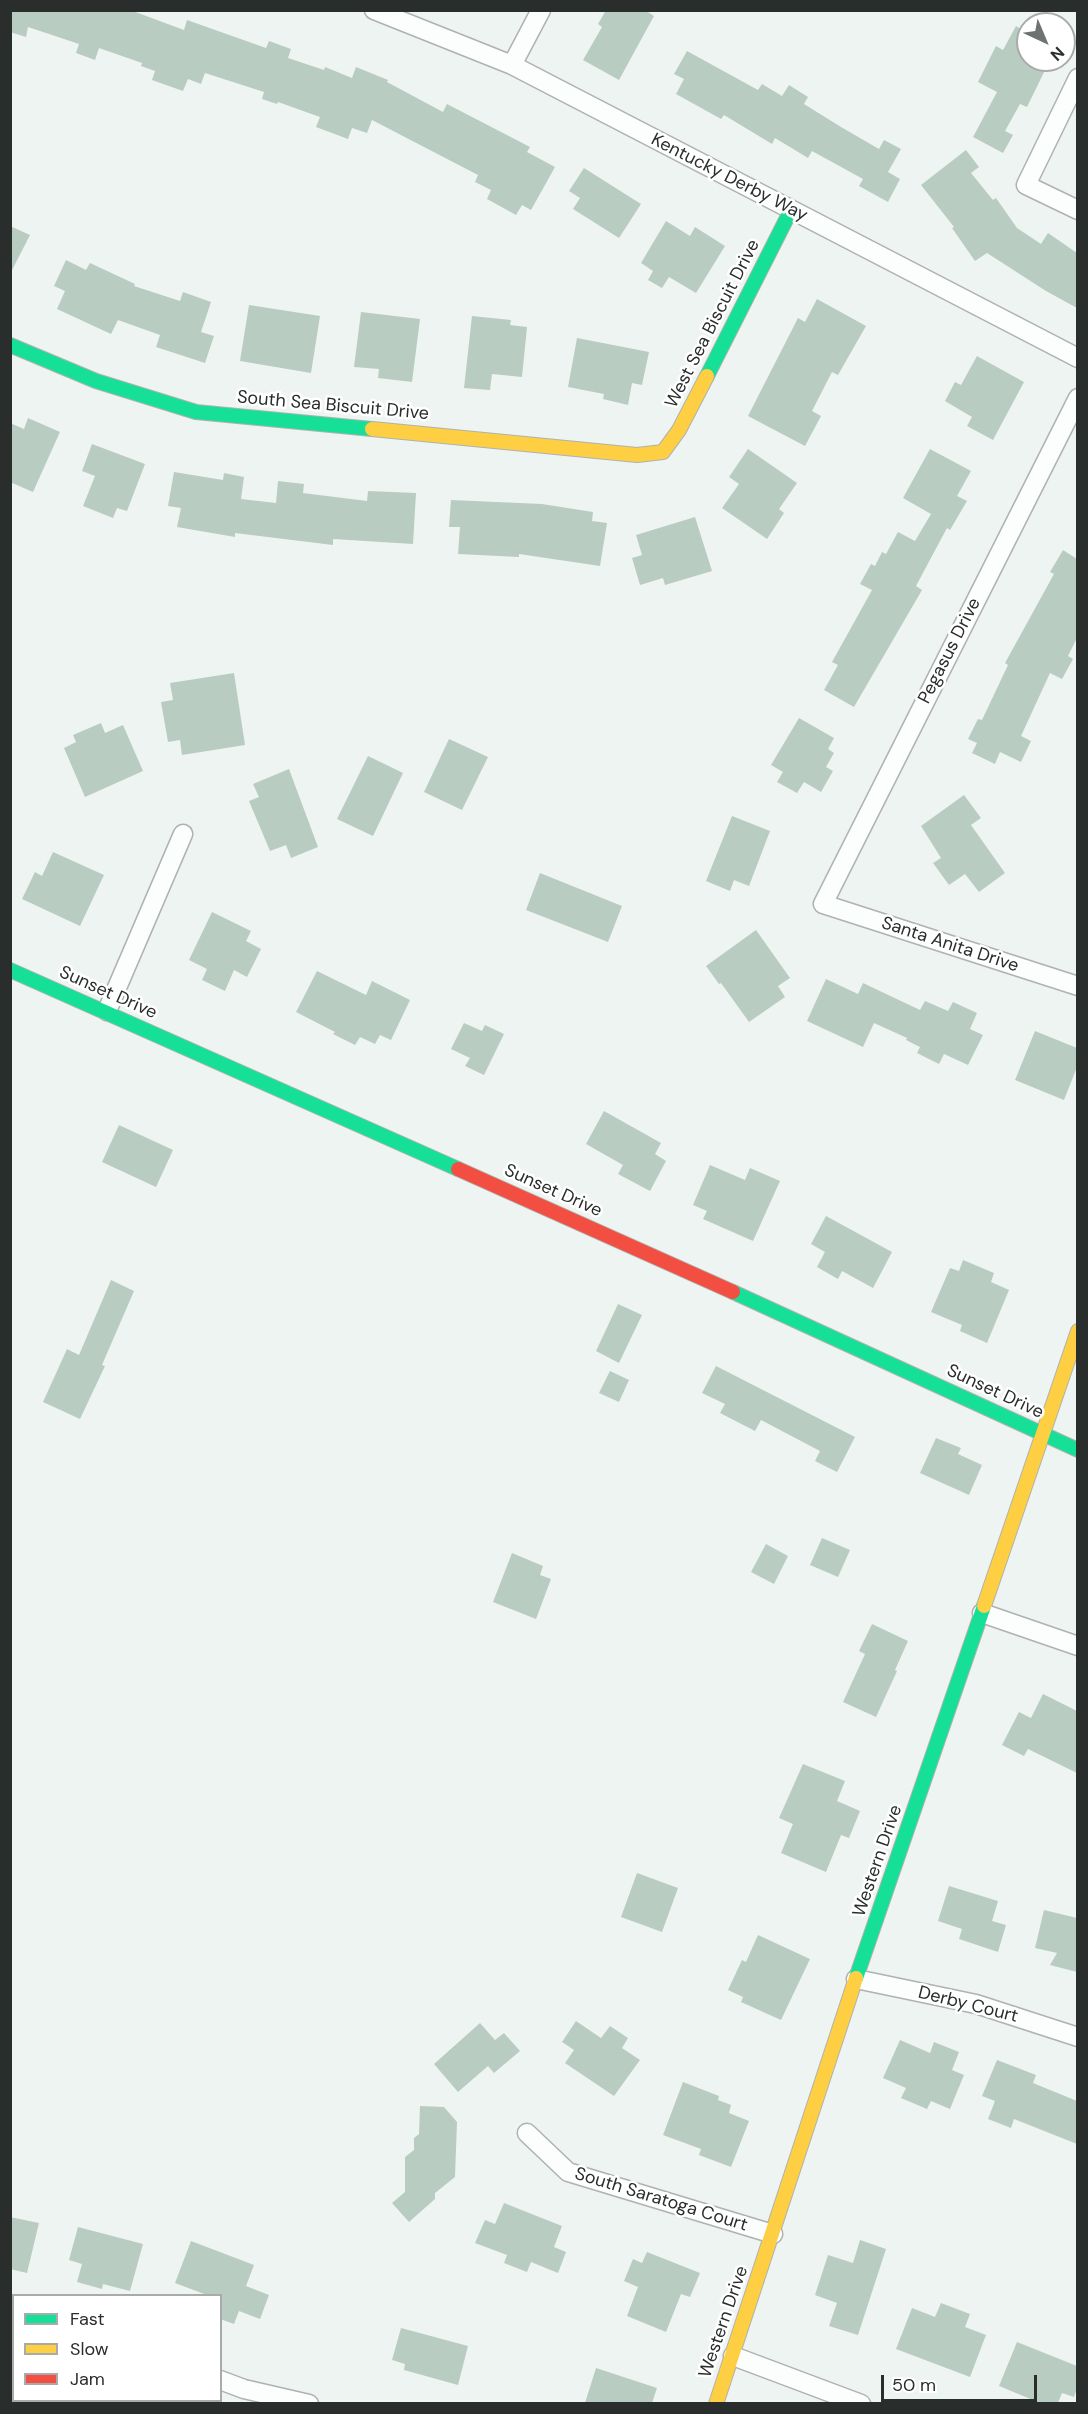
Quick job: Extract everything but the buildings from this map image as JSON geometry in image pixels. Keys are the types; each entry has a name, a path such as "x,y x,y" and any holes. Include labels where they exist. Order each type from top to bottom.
{"street":[{"name":"Kentucky Derby Way","path":"374,10 512,65 1077,358"},
{"path":"512,65 541,10"},
{"path":"1077,78 1026,185 1077,210"},
{"name":"West Sea Biscuit Drive","path":"663,452 680,430 791,210"},
{"name":"South Sea Biscuit Drive","path":"10,345 96,381 196,412 637,455 663,452"},
{"name":"Pegasus Drive","path":"823,904 1077,398"},
{"path":"106,1011 183,834"},
{"name":"Santa Anita Drive","path":"823,904 1077,986"},
{"name":"Sunset Drive","path":"10,970 628,1244 1077,1450"},
{"name":"Western Drive","path":"716,2403 856,1979 1077,1331"},
{"path":"982,1613 1077,1646"},
{"name":"Derby Court","path":"856,1979 976,2004 1077,2037"},
{"name":"South Saratoga Court","path":"527,2133 568,2172 772,2234"},
{"path":"733,2356 861,2403"},
{"path":"222,2381 244,2389 309,2403"}],"traffic: fast":[{"path":"707,376 791,210"},
{"path":"10,345 96,381 196,412 372,429"},
{"path":"10,970 458,1169"},
{"path":"733,1292 1078,1450"},
{"path":"856,1978 984,1606"}],"traffic: slow":[{"path":"372,429 637,455 663,452 679,430 707,376"},
{"path":"984,1606 1078,1331"},
{"path":"716,2404 856,1978"}],"traffic: jam":[{"path":"458,1169 733,1292"}]}
